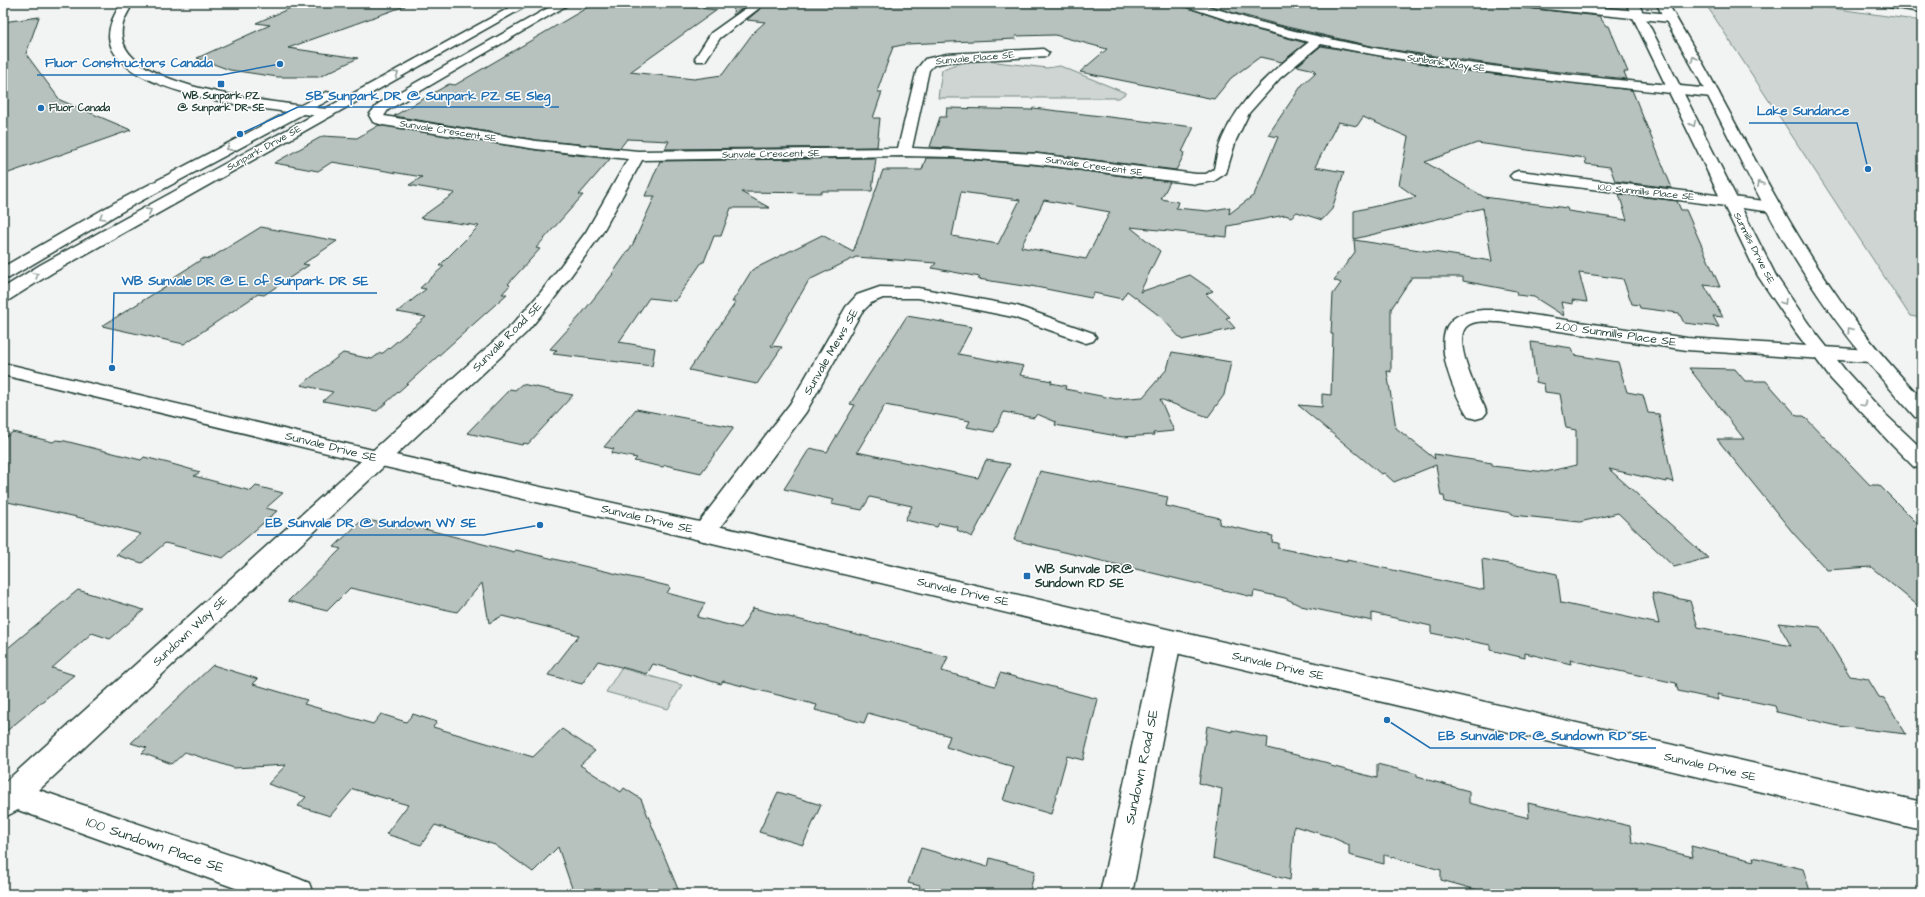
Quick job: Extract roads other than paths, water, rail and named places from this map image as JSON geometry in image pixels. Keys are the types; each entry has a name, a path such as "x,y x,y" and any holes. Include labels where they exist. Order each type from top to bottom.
{"street":[{"path":"127,3 116,22 115,40 129,61 144,72 171,84 197,93 326,114"},
{"path":"481,13 501,3"},
{"name":"Sunpark Drive SE","path":"3,296 46,269 526,3"},
{"name":"Sunvale Crescent SE","path":"565,3 383,107 376,115 378,119 536,145 638,156 904,152 1037,158 1182,178 1209,178 1221,170 1229,140 1243,112 1275,75 1317,41"},
{"path":"700,58 715,36 760,3"},
{"name":"Sunbank Way SE","path":"1186,3 1234,19 1317,41 1394,56 1470,67 1712,93"},
{"path":"1517,3 1670,18"},
{"name":"Sunmills Drive SE","path":"1632,3 1767,276 1790,312 1819,352 1864,405 1922,462"},
{"path":"1662,3 1773,207 1819,286 1870,356 1922,412"},
{"path":"1882,3 1922,9"},
{"name":"Sunvale Place SE","path":"904,152 924,69 930,62 947,58 1043,53"},
{"name":"Sunpark Drive SE","path":"3,274 122,205 335,91"},
{"name":"Sunvale Road SE","path":"378,458 520,328 547,296 594,233 638,156"},
{"name":"100 Sunmills Place SE","path":"1518,176 1579,185 1773,207"},
{"name":"Sunvale Mews SE","path":"704,532 799,407 853,311 864,299 880,292 899,291 918,293 1017,312 1086,337"},
{"name":"200 Sunmills Place SE","path":"1476,412 1462,381 1454,356 1453,331 1458,324 1466,319 1476,316 1498,316 1687,344 1870,356"},
{"name":"Sunvale Drive SE","path":"3,369 378,458 704,532 1922,816"},
{"name":"Sundown Way SE","path":"8,800 378,458"},
{"name":"Sundown Road SE","path":"1116,894 1168,641"},
{"name":"100 Sundown Place SE","path":"8,800 296,894"}],"place":[{"name":"Fluor Constructors Canada","path":"280,64"},
{"name":"WB Sunpark PZ @ Sunpark DR SE","path":"221,84"},
{"name":"Fluor Canada","path":"41,108"},
{"name":"SB Sunpark DR @ Sunpark PZ SE Sleg","path":"240,134"},
{"name":"Lake Sundance","path":"1868,169"},
{"name":"WB Sunvale DR @ E. of Sunpark DR SE","path":"112,368"},
{"name":"EB Sunvale DR @ Sundown WY SE","path":"540,525"},
{"name":"WB Sunvale DR@ Sundown RD SE","path":"1027,576"},
{"name":"EB Sunvale DR @ Sundown RD SE","path":"1387,720"}]}
